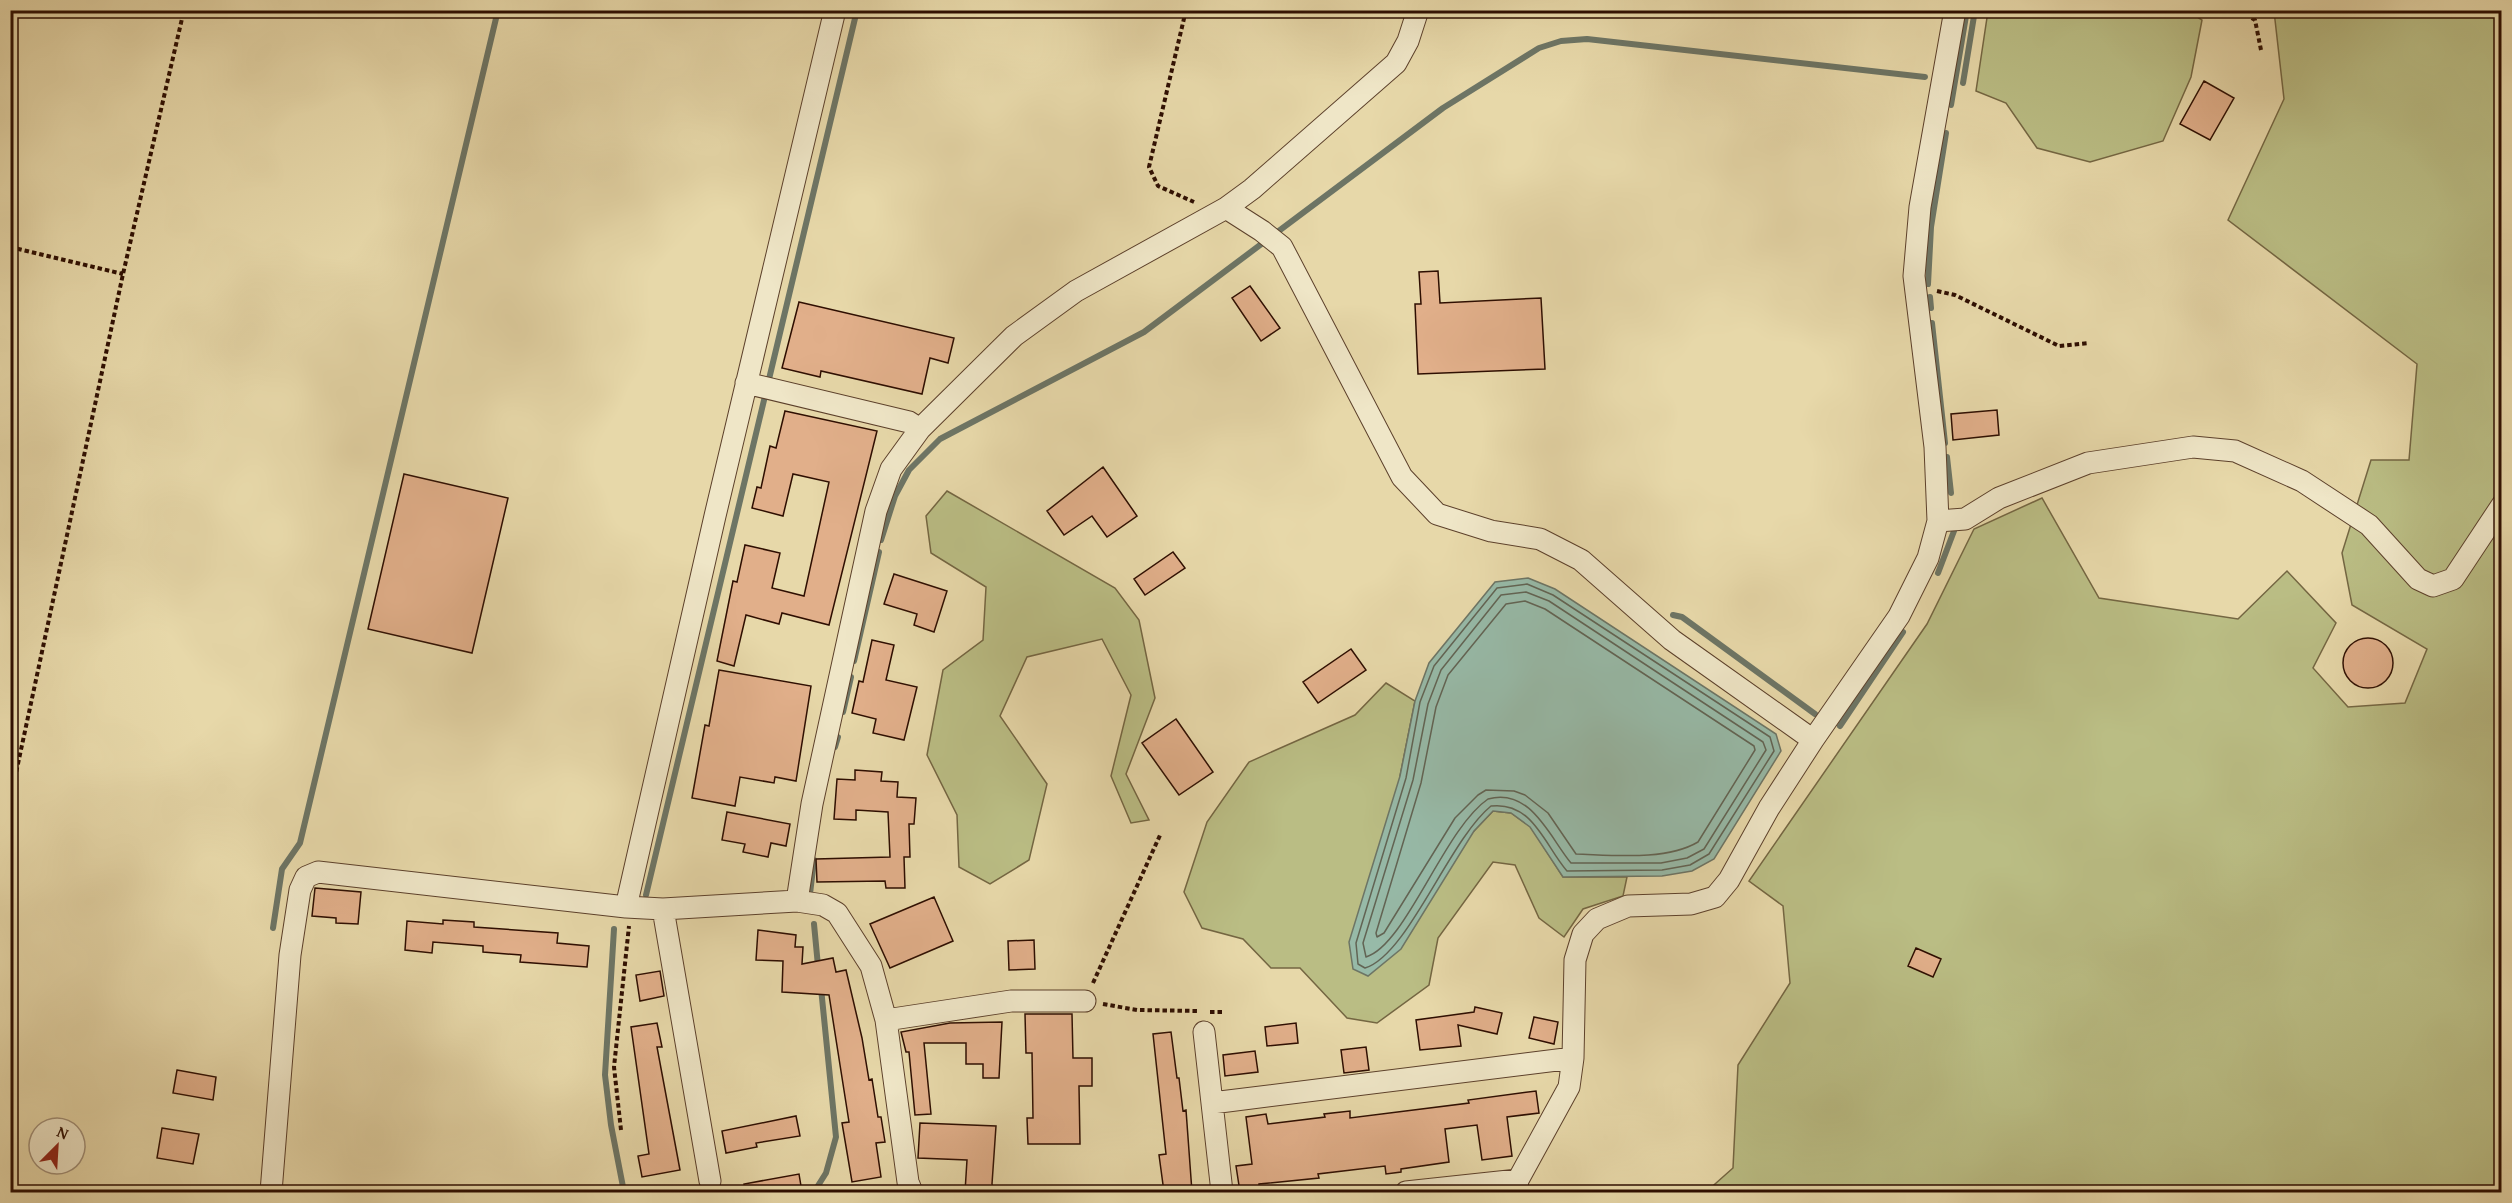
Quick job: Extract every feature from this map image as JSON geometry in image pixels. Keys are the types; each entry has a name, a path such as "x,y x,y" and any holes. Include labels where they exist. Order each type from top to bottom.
{"street":[{"path":"626,907 746,383 835,10"},
{"path":"797,901 812,804 876,511 891,469 920,429 1014,336 1076,291 1226,208 1252,189 1396,63 1408,42 1418,10"},
{"path":"1406,1192 1517,1186 1569,1087 1573,1058 1575,960 1583,934 1597,919 1628,906 1691,904 1715,897 1729,880 1769,808 1899,616 1928,558 1938,521 1935,447 1914,276 1920,207 1955,10"},
{"path":"1226,208 1282,247 1402,477 1437,514 1491,531 1540,539 1581,560 1672,640 1814,740"},
{"path":"746,383 909,422 920,429"},
{"path":"1938,521 1965,519 1999,498 2088,464 2193,447 2235,451 2302,481 2368,525 2418,579 2433,586 2453,579 2502,505"},
{"path":"271,1192 290,956 300,890 306,877 318,872 626,907 663,909 797,901 824,905 837,913 871,966 886,1020 908,1182 912,1192"},
{"path":"663,909 710,1182"},
{"path":"886,1020 1011,1001 1085,1001"},
{"path":"1204,1032 1222,1192"},
{"path":"1212,1103 1573,1058"}],"path":[{"path":"10,801 123,274 184,10"},
{"path":"1186,10 1149,167 1158,186 1195,202 1226,208"},
{"path":"2239,10 2255,20 2261,50"},
{"path":"10,247 123,274"},
{"path":"1915,287 1956,295 2059,346 2089,343"},
{"path":"1161,833 1085,1001 1137,1010 1224,1012"},
{"path":"621,1130 614,1067 629,922 626,907"}],"green space":[{"path":"1988,11 2188,11 2202,20 2191,77 2163,141 2090,162 2037,148 2006,103 1976,91"},
{"path":"2274,11 2501,11 2501,1192 1706,1192 1733,1168 1738,1065 1790,983 1783,906 1749,881 1927,624 1974,529 2042,498 2099,598 2238,619 2287,571 2336,623 2313,668 2348,707 2405,703 2427,649 2352,605 2342,553 2371,460 2409,460 2417,364 2228,220 2284,99"},
{"path":"947,491 1115,588 1139,620 1155,698 1126,774 1149,820 1131,823 1111,776 1131,695 1102,639 1027,657 1000,716 1047,784 1029,860 990,884 959,867 957,815 927,755 943,670 983,640 986,587 931,553 926,516"},
{"path":"1386,683 1415,701 1400,776 1474,831 1493,811 1511,813 1531,827 1563,877 1627,877 1623,896 1583,909 1564,937 1539,918 1515,865 1493,862 1438,938 1429,985 1377,1023 1347,1018 1300,968 1271,968 1243,939 1202,928 1184,892 1207,822 1249,762 1355,715"}],"water":[{"path":"1528,578 1555,589 1776,734 1781,751 1714,859 1692,871 1662,876 1563,877 1530,827 1511,813 1493,811 1474,831 1401,949 1368,976 1353,969 1349,942 1400,776 1415,701 1429,663 1495,582"}],"building":[{"path":"2204,81 2234,98 2210,140 2180,124"},
{"path":"1438,271 1440,303 1541,298 1545,369 1418,374 1415,304 1421,304 1419,272"},
{"path":"1250,286 1280,328 1261,341 1232,298"},
{"path":"799,302 954,338 948,363 930,358 922,394 821,371 820,377 782,368"},
{"path":"1997,410 1999,435 1953,440 1951,414"},
{"path":"785,411 877,431 829,625 782,613 779,624 746,615 734,666 717,661 733,581 737,582 745,545 780,553 772,588 804,596 829,482 793,474 783,516 752,508 757,487 761,488 770,446 776,448"},
{"path":"1103,467 1137,516 1107,537 1092,516 1064,535 1047,511"},
{"path":"404,474 508,498 472,653 368,629"},
{"path":"1173,552 1185,568 1145,595 1134,579"},
{"path":"894,574 947,591 934,632 914,625 917,614 884,604"},
{"path":"2363,638 2373,638 2386,645 2393,658 2393,668 2386,681 2373,688 2363,688 2354,684 2347,677 2343,668 2343,658 2347,649 2354,642"},
{"path":"872,640 894,645 886,680 917,687 904,740 873,733 876,719 852,713 859,681 863,682"},
{"path":"1351,649 1366,670 1318,703 1303,682"},
{"path":"719,670 811,686 796,781 775,777 774,783 740,777 735,806 692,798 705,725 709,726"},
{"path":"1176,719 1213,772 1179,795 1142,743"},
{"path":"855,770 882,772 881,781 898,782 897,797 916,798 914,824 909,824 910,857 904,857 905,888 886,888 885,881 817,882 816,859 890,857 888,812 856,810 856,820 834,819 837,779 855,780"},
{"path":"727,812 790,824 786,846 771,843 768,857 743,852 745,844 722,840"},
{"path":"315,888 361,892 358,924 336,923 336,918 312,916"},
{"path":"934,897 953,941 890,968 870,924"},
{"path":"443,920 474,922 474,927 558,933 557,943 589,946 587,967 520,962 521,955 483,952 483,946 433,942 432,953 405,950 407,921 443,924"},
{"path":"758,930 796,935 795,947 803,947 802,964 833,958 836,972 846,970 869,1080 872,1079 878,1117 881,1117 885,1142 876,1143 881,1177 852,1182 842,1123 849,1122 829,995 782,992 783,961 756,960"},
{"path":"1034,940 1035,969 1009,970 1008,941"},
{"path":"1916,948 1941,959 1933,977 1908,966"},
{"path":"660,971 664,996 640,1001 636,975"},
{"path":"1475,1007 1502,1013 1497,1034 1458,1025 1461,1046 1420,1050 1416,1020 1474,1012"},
{"path":"1025,1014 1072,1014 1073,1058 1092,1058 1092,1086 1079,1086 1080,1144 1028,1144 1027,1118 1033,1118 1032,1053 1026,1053"},
{"path":"1534,1017 1558,1022 1554,1044 1529,1038"},
{"path":"1002,1022 999,1078 983,1078 983,1064 966,1064 966,1043 924,1043 931,1114 915,1115 909,1052 906,1052 901,1032 950,1023"},
{"path":"657,1023 662,1047 657,1047 680,1170 642,1177 638,1156 649,1154 631,1027"},
{"path":"1296,1023 1298,1043 1267,1046 1265,1027"},
{"path":"1171,1032 1183,1111 1186,1110 1192,1192 1164,1192 1159,1155 1166,1154 1153,1034"},
{"path":"1366,1047 1369,1070 1344,1073 1341,1050"},
{"path":"1255,1051 1258,1072 1225,1076 1223,1055"},
{"path":"177,1070 216,1077 213,1100 173,1093"},
{"path":"1536,1091 1539,1113 1507,1117 1512,1156 1482,1160 1477,1125 1445,1129 1449,1162 1401,1169 1401,1172 1386,1174 1385,1166 1318,1174 1319,1178 1259,1184 1259,1190 1240,1192 1236,1166 1252,1164 1246,1117 1266,1114 1268,1124 1325,1117 1324,1114 1350,1111 1350,1118 1469,1103 1468,1100"},
{"path":"796,1116 800,1136 756,1143 757,1147 726,1153 722,1131"},
{"path":"920,1123 996,1126 992,1184 995,1192 965,1192 967,1160 918,1158"},
{"path":"162,1128 199,1134 193,1164 157,1158"},
{"path":"799,1174 802,1192 745,1192 744,1184"}],"waterway":[{"path":"273,928 282,869 300,843 498,10"},
{"path":"646,895 857,10"},
{"path":"1951,105 1967,10"},
{"path":"1963,83 1975,10"},
{"path":"881,540 895,496 909,470 940,439 1144,332 1443,108 1539,48 1561,41 1587,39 1925,77"},
{"path":"1928,284 1931,227 1946,133"},
{"path":"1930,297 1931,308"},
{"path":"1932,323 1945,443"},
{"path":"1947,457 1951,493"},
{"path":"1938,573 1954,531"},
{"path":"854,661 879,552"},
{"path":"1673,615 1682,617 1815,714"},
{"path":"1840,726 1903,632"},
{"path":"843,712 851,677"},
{"path":"835,747 838,737"},
{"path":"810,894 814,860"},
{"path":"814,924 818,966"},
{"path":"614,929 605,1075 611,1125 624,1192"},
{"path":"814,1192 826,1173 836,1137 821,988"}]}
